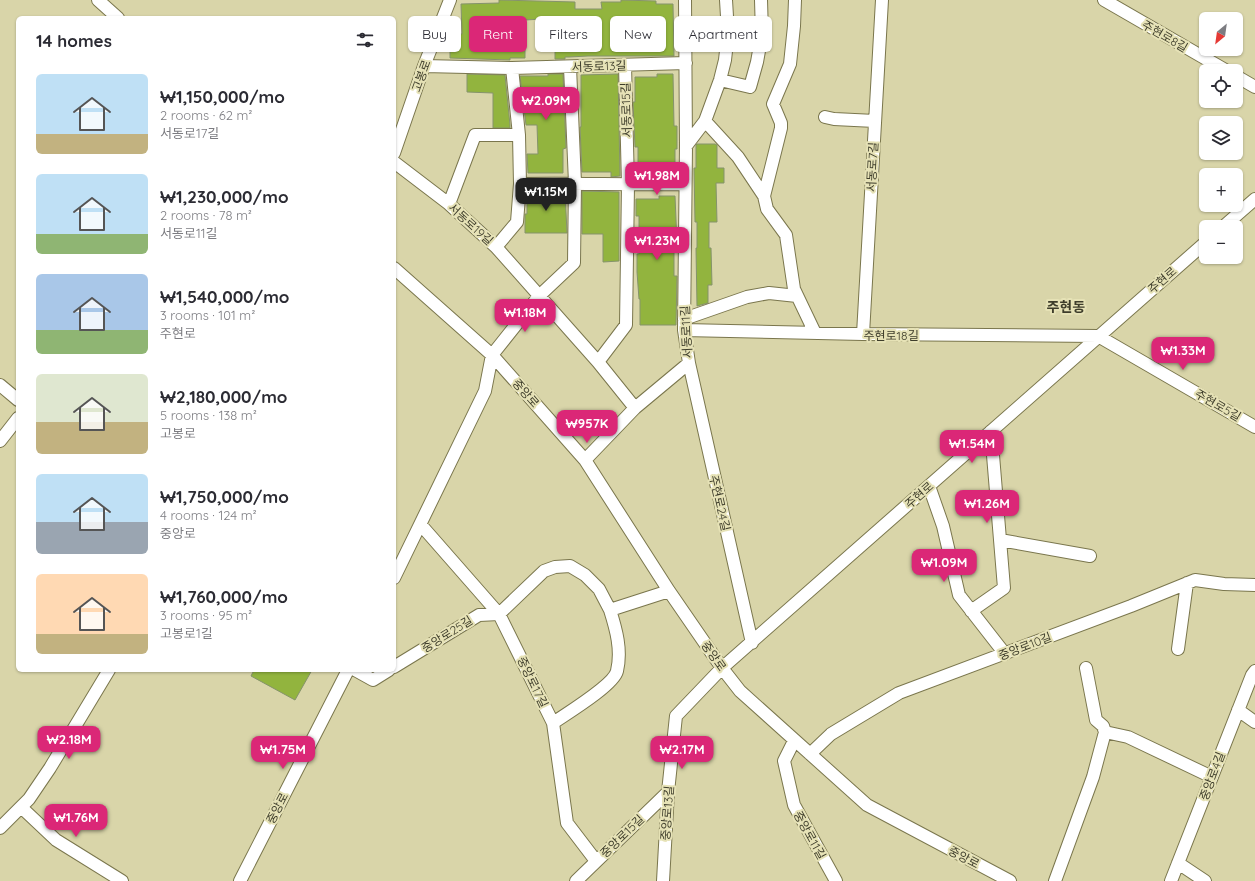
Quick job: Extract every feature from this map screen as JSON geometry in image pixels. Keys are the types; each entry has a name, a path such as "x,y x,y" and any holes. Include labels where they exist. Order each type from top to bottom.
{"street":[{"path":"98,0 116,16"},
{"name":"고봉로","path":"396,148 424,66 450,0"},
{"name":"서동로11길","path":"585,460 635,408 688,363 684,324 686,146 685,0"},
{"path":"686,146 705,121 720,80 725,60 728,33 726,0"},
{"path":"720,80 750,87 757,62 762,34 761,0"},
{"path":"764,196 782,128 773,104 790,64 795,0"},
{"name":"서동로7길","path":"863,334 882,0"},
{"name":"주현로8길","path":"1104,0 1215,64"},
{"name":"서동로13길","path":"424,66 512,68 686,63"},
{"name":"서동로15길","path":"598,362 626,325 628,185 625,65"},
{"path":"396,574 485,392 492,355 539,296 574,263 575,183 570,67"},
{"path":"496,247 516,222 520,184 519,136 512,68"},
{"path":"1243,80 1255,87"},
{"path":"825,117 834,119 875,121"},
{"path":"705,121 738,157 764,196 768,209 786,235 794,289 815,333"},
{"path":"449,204 475,135 519,136"},
{"name":"서동로19길","path":"396,164 449,204 496,247 598,362 635,408"},
{"path":"520,184 685,184"},
{"path":"1231,220 1255,198"},
{"name":"주현로","path":"722,668 1199,248"},
{"name":"중앙로","path":"396,270 492,355 585,460 669,591 722,668 740,691 867,805 1010,881"},
{"path":"684,324 747,297 769,293 797,296"},
{"name":"주현로18길","path":"684,324 815,333 1098,336"},
{"name":"주현로5길","path":"1098,336 1255,427"},
{"name":"주현로24길","path":"688,363 752,643"},
{"path":"0,385 16,398"},
{"path":"0,440 16,420"},
{"path":"971,611 1004,588 991,431"},
{"path":"928,486 943,526 959,595 1005,654"},
{"name":"중앙로17길","path":"421,525 499,614 553,723 567,823 596,861"},
{"path":"1000,540 1090,556"},
{"path":"499,614 544,571 555,567 570,566 585,575 599,589 610,610 617,631 619,652 617,672 604,687 553,723"},
{"name":"중앙로10길","path":"810,754 831,734 899,693 1005,654 1187,583 1195,580 1224,584 1255,585"},
{"path":"1178,649 1187,583"},
{"path":"610,610 669,591"},
{"name":"중앙로25길","path":"396,666 479,615 499,614"},
{"name":"중앙로13길","path":"663,881 668,792 676,716 722,668"},
{"path":"1055,881 1093,777 1105,732 1103,726 1096,720 1086,668"},
{"name":"중앙로4길","path":"1171,881 1252,675 1255,671"},
{"path":"0,828 29,799 50,768 108,672"},
{"name":"중앙로","path":"240,881 347,672"},
{"path":"359,672 373,680 387,672"},
{"path":"1238,710 1255,722"},
{"path":"1105,732 1128,737 1212,777"},
{"name":"중앙로11길","path":"794,741 784,761 794,805 836,881"},
{"name":"중앙로15길","path":"576,881 668,792"},
{"path":"21,807 56,840 122,881"},
{"path":"1178,863 1205,881"}],"building":[{"path":"499,0 575,2 575,9 602,9 601,2 621,2 621,0 656,1 656,4 673,4 674,56 588,56 555,59 555,52 602,52 602,16 535,16 535,19 527,20 527,16 469,16 469,52 525,52 525,58 510,58 510,60 450,58 450,52 461,52 461,4 499,3"},
{"path":"467,74 505,75 510,128 493,128 493,93 467,92"},
{"path":"548,74 563,74 566,148 563,149 563,173 528,173 527,154 538,154 537,125 526,125 520,76 548,76"},
{"path":"618,74 620,176 611,177 611,172 582,172 580,127 581,75"},
{"path":"657,74 673,74 674,126 677,126 675,175 638,176 638,147 635,147 633,102 635,102 635,77 657,77"},
{"path":"697,144 717,145 717,168 724,168 724,183 716,183 717,222 709,222 709,248 711,248 712,285 708,285 708,303 697,306 697,222 695,222 694,168 696,168"},
{"path":"527,191 565,191 567,233 525,233"},
{"path":"582,191 619,192 619,261 603,262 603,234 582,234"},
{"path":"659,196 675,196 677,244 674,244 674,276 677,276 676,325 640,325 640,299 637,272 637,254 639,254 639,216 636,216 636,199 659,199"},
{"path":"253,672 311,672 295,700 251,676"}],"district":[{"name":"주현동","path":"1066,307"}]}
